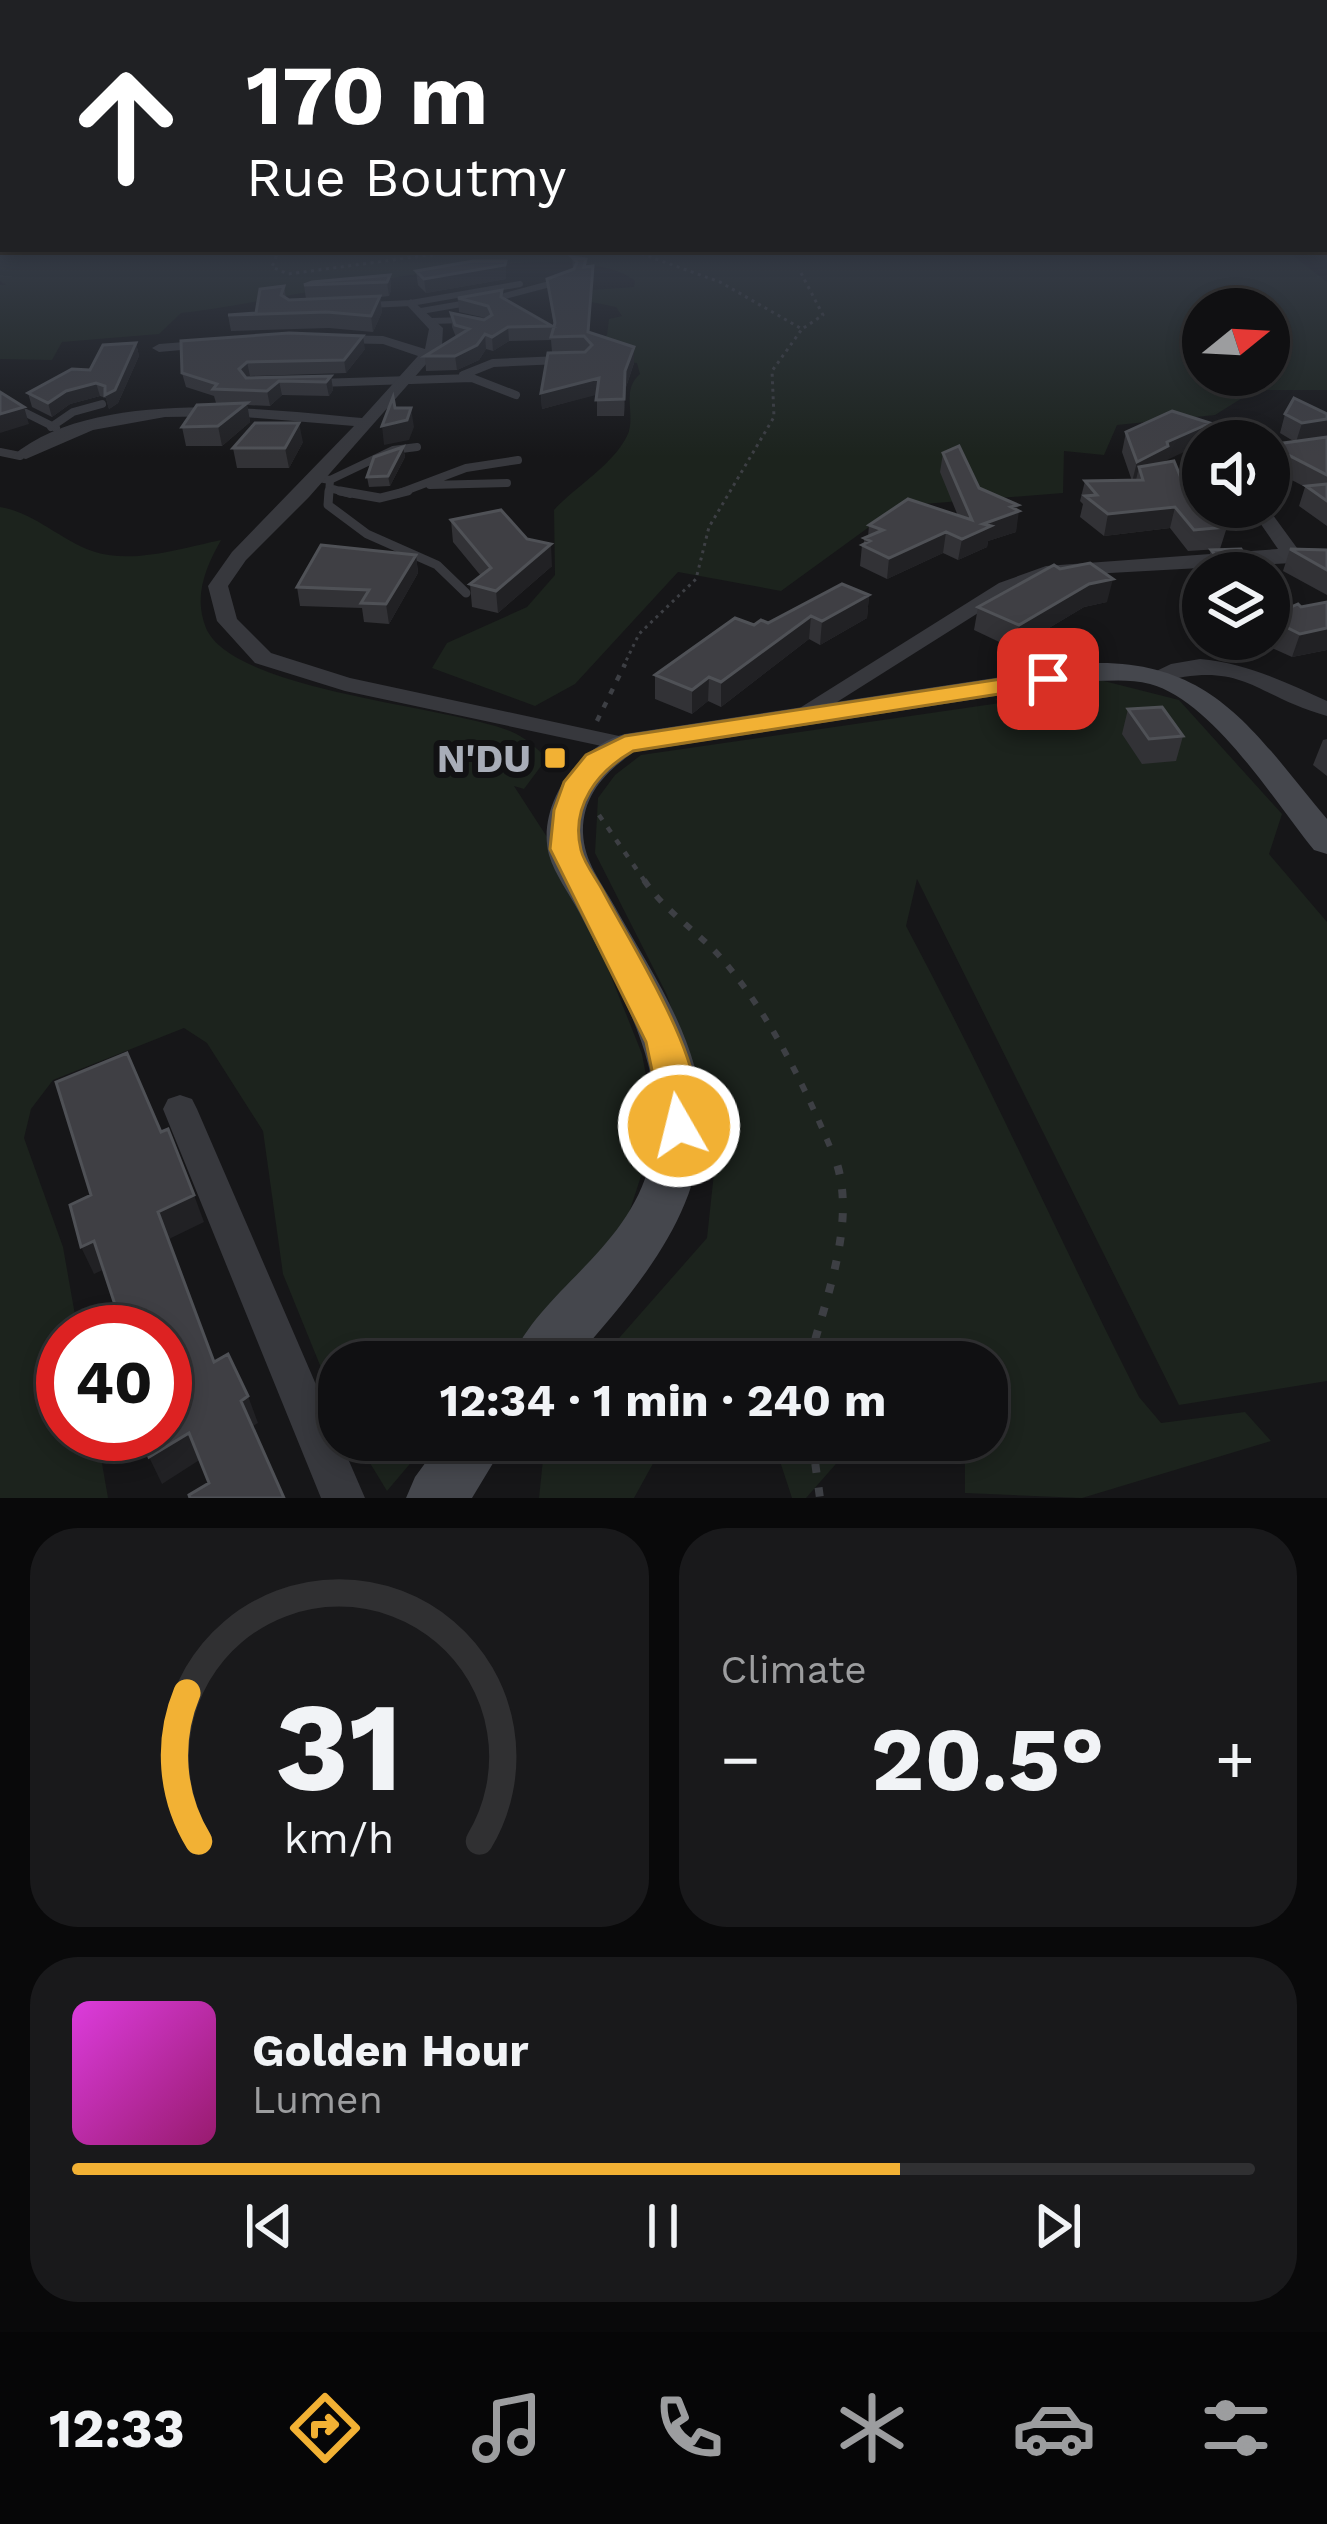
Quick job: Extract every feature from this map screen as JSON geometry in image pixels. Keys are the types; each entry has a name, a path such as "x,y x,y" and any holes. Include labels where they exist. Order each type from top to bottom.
{"street":[{"path":"426,317 436,328 435,346 324,482 303,493 238,556 218,586 227,621 263,658 345,684 607,740 790,721 1093,672 1157,676 1183,686 1210,708 1327,842"},
{"path":"314,341 386,340 413,346 427,356"},
{"path":"159,348 232,343"},
{"path":"20,456 72,432 138,415 181,412 368,423"},
{"path":"1273,528 1292,554"},
{"path":"790,721 1006,587 1053,570 1327,555"},
{"path":"1157,676 1199,663 1245,673 1327,710"},
{"path":"556,1341 621,1270 651,1222 669,1175 679,1126 676,1084 664,1042 566,849 568,810 576,787 607,740"},
{"path":"180,1109 343,1498"},
{"path":"436,1498 463,1461"}],"lane":[{"path":"448,317 481,323"},
{"path":"457,378 494,363 561,360"},
{"path":"306,384 472,378 516,395"},
{"path":"51,427 73,412 102,404"},
{"path":"26,413 72,432"},
{"path":"324,482 356,474 387,448 417,447"},
{"path":"0,452 20,456"},
{"path":"324,482 357,500 382,502 468,464 518,460"},
{"path":"324,482 328,505 367,534 437,565 466,593"},
{"path":"423,485 507,483"}],"path":[{"path":"787,317 802,329"},
{"path":"607,740 639,634 696,579 709,527 775,417 772,371 802,329 820,317"},
{"path":"576,787 662,907 719,955 746,990 805,1086 841,1172 840,1240 814,1341"},
{"path":"815,1461 820,1498"}],"shaded area":[{"path":"0,317 177,317 159,334 62,342 52,360 0,359"},
{"path":"618,317 1182,317 1182,396 1245,396 1215,415 1117,425 1104,455 1064,451 1063,493 898,506 781,591 678,572 575,684 535,706 432,668 447,643 527,607 555,575 554,510 612,457 630,428 631,388 640,374 637,363 612,361 600,339 607,335 609,319"},
{"path":"1290,317 1327,317 1327,390 1290,390"},
{"path":"0,507 107,555 157,554 221,540 206,571 201,605 206,628 224,649 298,682 510,731 547,758 524,789 514,786 569,871 642,1054 656,1130 627,1219 524,1341 318,1341 318,1360 283,1274 263,1131 207,1043 184,1028 53,1080 31,1109 24,1138 63,1247 73,1305 36,1305 36,1461 102,1461 108,1498 0,1498"},
{"path":"1096,679 1179,700 1282,814 1269,854 1327,922 1327,1381 1179,1405 917,879 906,926 1139,1397 1161,1423 1245,1412 1271,1441 1082,1498 965,1493 965,1461 1008,1461 1008,1341 616,1341 707,1238 717,1145 667,995 595,853 598,798 615,775 641,755 1000,703 995,699"},
{"path":"369,1461 412,1461 387,1491"},
{"path":"543,1461 654,1461 634,1498 539,1498"},
{"path":"780,1461 839,1461 806,1498 792,1498"}],"building":[{"path":"452,317 536,317 552,326 508,327 492,337 485,334 477,345 455,356 425,356 469,329 455,325"},
{"path":"554,317 589,317 588,332 634,347 625,371 624,399 596,400 599,378 541,393 548,353 585,352 592,345 584,336 551,337"},
{"path":"289,333 363,336 344,360 247,362 239,369 246,378 331,376 326,382 279,381 267,391 213,389 217,384 182,373 181,341"},
{"path":"136,343 115,390 105,395 105,386 96,383 66,391 48,403 28,393 72,369 90,370 103,345"},
{"path":"0,392 24,407 0,414"},
{"path":"393,397 395,408 411,408 407,420 382,426"},
{"path":"1294,398 1327,414 1327,419 1302,423 1285,414"},
{"path":"247,403 218,426 182,427 197,405"},
{"path":"1172,411 1200,420 1182,420 1182,435 1137,462 1126,432"},
{"path":"255,423 299,423 285,448 233,448"},
{"path":"1327,437 1327,475 1290,456 1290,442"},
{"path":"959,446 979,488 1018,505 1011,507 1019,511 983,524 991,526 962,539 946,532 889,558 862,545 870,541 864,538 883,530 869,525 908,499 972,520 943,453"},
{"path":"403,447 388,476 367,477 374,457"},
{"path":"1174,461 1182,480 1182,515 1175,507 1108,514 1085,496 1097,495 1085,481 1143,480 1139,467"},
{"path":"1327,484 1327,501 1306,486"},
{"path":"501,510 527,539 551,544 496,591 470,584 491,568 451,520"},
{"path":"321,545 416,555 386,604 361,603 369,590 297,587"},
{"path":"1290,549 1327,550 1327,570"},
{"path":"1090,563 1113,579 1089,584 1019,625 978,607 1054,565 1060,569"},
{"path":"842,584 869,595 822,621 811,616 721,682 709,677 692,690 655,675 735,618 754,625 761,620 768,623"},
{"path":"1327,602 1327,628 1300,634 1290,629 1290,608"},
{"path":"1162,707 1183,736 1149,739 1128,709"},
{"path":"127,1053 161,1132 168,1129 194,1195 158,1212 214,1362 228,1354 248,1396 241,1401 284,1498 190,1498 209,1483 192,1440 192,1305 115,1305 94,1241 81,1247 70,1205 91,1195 56,1082"}],"place":[{"name":"N'DU","path":"555,758"}],"route":[{"path":"679,1126 676,1084 664,1042 566,849 568,810 578,782 596,761 625,744 1048,679"}]}
